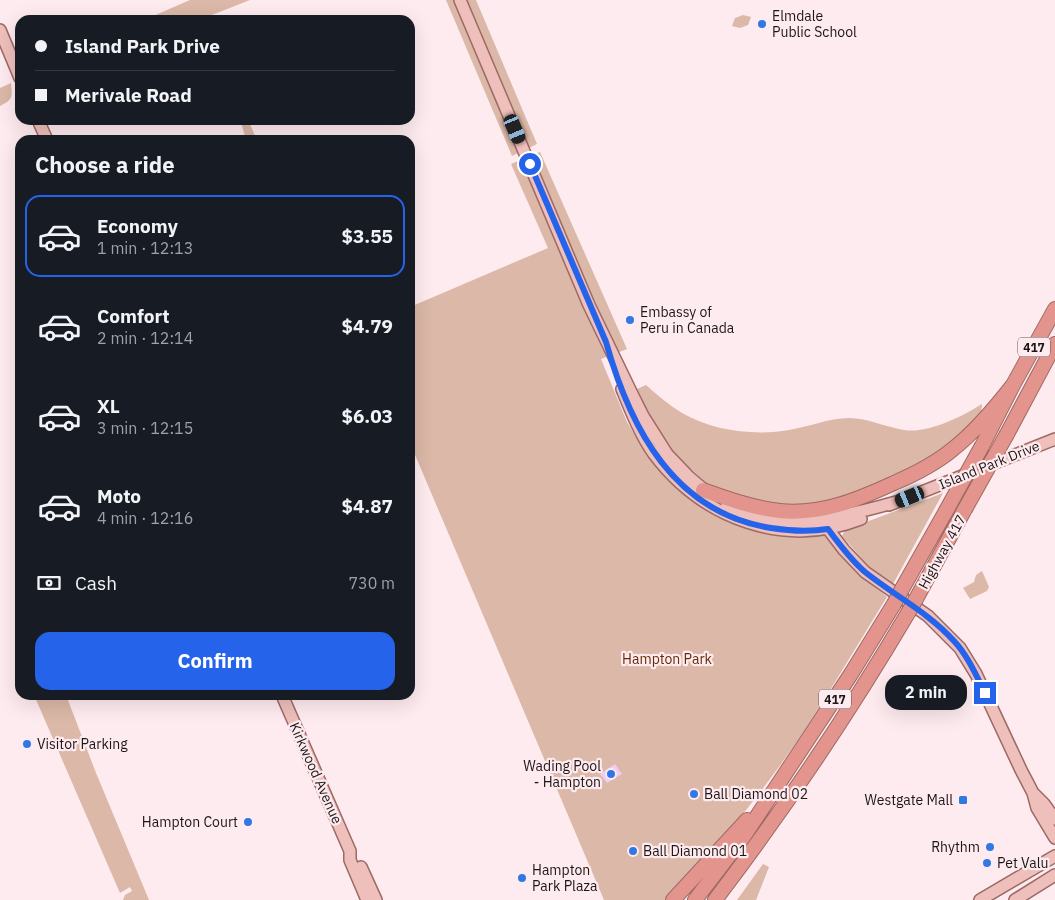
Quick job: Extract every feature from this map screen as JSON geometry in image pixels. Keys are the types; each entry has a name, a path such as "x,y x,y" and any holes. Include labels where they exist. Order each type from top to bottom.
{"highway":[{"name":"417","path":"695,900 736,848 851,674 894,604 982,446 1055,309"},
{"name":"Highway 417","path":"715,900 789,800 861,692 916,599 1055,344"},
{"path":"703,490 752,506 781,511 816,510 853,501 914,474 945,456 977,427 1013,385"},
{"path":"673,900 773,792"}],"main road":[{"name":"Island Park Drive","path":"460,0 606,342 643,416 674,462 703,490 724,502 751,514 781,520 811,521 854,514 896,502"},
{"path":"0,30 15,66"},
{"name":"Island Park Drive","path":"606,342 612,365 629,406 645,439 666,469 690,492 714,508 751,524 800,531 828,529 852,522 896,502 1055,439"},
{"path":"811,521 828,529 864,572 928,616 960,648 976,674 1033,793 1037,808 1055,838"},
{"name":"Kirkwood Avenue","path":"284,700 350,851 356,858 376,900"},
{"path":"1033,793 1055,819"},
{"name":"Kirkwood Avenue","path":"350,851 350,860 367,900"},
{"path":"980,900 1055,856"},
{"path":"1015,900 1055,875"}],"green space":[{"path":"190,0 250,0 212,15 156,15"},
{"path":"446,0 476,0 537,144 512,156"},
{"path":"743,15 751,17 748,25 740,28 732,26 735,18"},
{"path":"11,83 11,97 0,106 0,88"},
{"path":"242,125 250,125 255,135 245,135"},
{"name":"Hampton Park","path":"540,152 627,349 601,359 627,422 642,447 667,480 686,496 719,516 799,536 826,536 862,576 887,597 816,712 770,779 746,811 666,900 604,900 415,455 415,305 548,248 511,164"},
{"path":"646,385 672,407 694,419 721,428 748,432 776,432 834,419 849,418 863,419 913,431 945,423 982,404 981,414 949,449 853,498 782,508 711,487 670,451 646,416 635,390"},
{"path":"943,493 893,584 870,568 842,536 845,530"},
{"path":"982,571 989,587 987,591 970,599 963,588 974,582 976,575"},
{"path":"36,700 68,700 149,900 123,900 125,895 132,891 130,887 120,893"},
{"path":"763,864 769,867 756,900 737,900"}],"shaded area":[{"name":"Wading Pool - Hampton","path":"615,764 622,774 607,783 600,774"}],"place":[{"name":"Elmdale Public School","path":"762,24"},
{"name":"Embassy of Peru in Canada","path":"630,320"},
{"name":"Visitor Parking","path":"27,744"},
{"name":"Wading Pool - Hampton","path":"611,774"},
{"name":"Ball Diamond 02","path":"694,794"},
{"name":"Westgate Mall","path":"963,800"},
{"name":"Hampton Court","path":"248,822"},
{"name":"Rhythm","path":"990,847"},
{"name":"Ball Diamond 01","path":"633,851"},
{"name":"Pet Valu","path":"987,863"},
{"name":"Hampton Park Plaza","path":"522,878"}],"route":[{"path":"530,164 606,342 612,365 635,420 653,452 666,469 697,498 723,513 742,521 789,530 811,531 828,529 864,572 921,611 953,640 972,667 985,693"}]}
